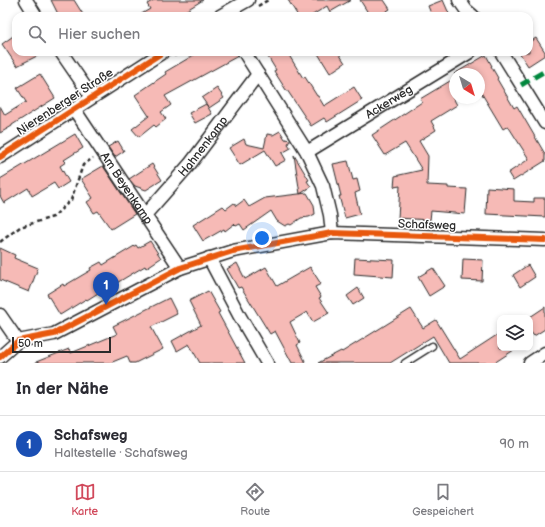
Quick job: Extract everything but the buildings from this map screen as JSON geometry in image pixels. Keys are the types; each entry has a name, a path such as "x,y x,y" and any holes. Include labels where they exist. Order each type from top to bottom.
{"street":[{"path":"26,0 34,12"},
{"path":"228,12 248,0"},
{"path":"459,0 468,12"},
{"path":"64,56 92,97"},
{"name":"Nierenberger Straße","path":"0,157 157,56"},
{"path":"247,56 307,152 323,186 330,215 332,233"},
{"name":"Ackerweg","path":"307,152 463,56"},
{"path":"503,56 545,124"},
{"name":"Hahnenkamp","path":"146,216 190,164 258,74"},
{"name":"Am Beyenkamp","path":"74,108 180,268"},
{"name":"Schafsweg","path":"18,341 54,334 180,268 233,251 332,233 545,240"},
{"path":"209,258 239,315 267,363"},
{"path":"0,315 18,341 0,357"},
{"path":"530,363 545,354"}],"lane":[{"path":"405,363 432,346"}],"path":[{"path":"0,242 20,227 53,217 71,200 83,165 103,152"}],"marked path":[{"path":"521,85 545,71"}],"cycle path":[{"path":"0,157 157,56"},
{"path":"0,357 18,341 54,334 180,268 233,251 332,233 545,240"}],"place":[{"name":"Schafsweg","path":"106,305"}]}
